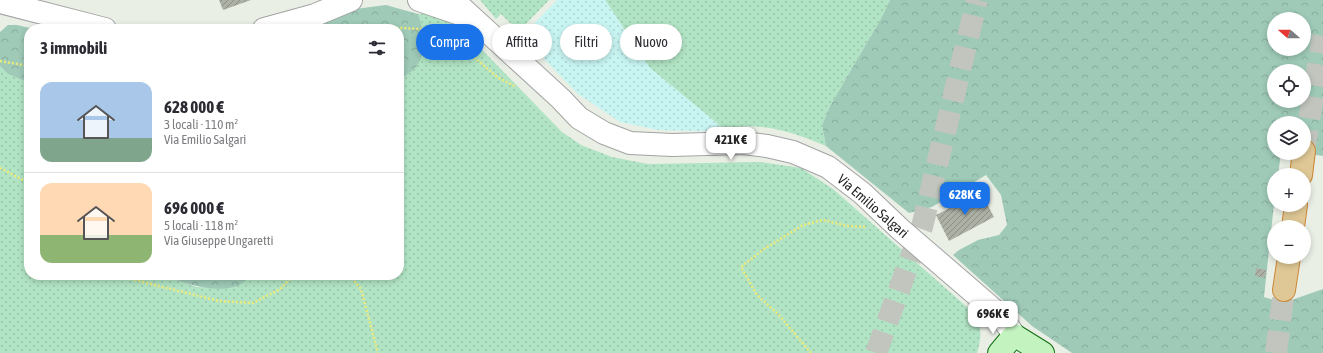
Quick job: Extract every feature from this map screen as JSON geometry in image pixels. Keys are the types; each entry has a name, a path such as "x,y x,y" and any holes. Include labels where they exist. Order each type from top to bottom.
{"highway":[{"path":"1284,290 1287,264"}],"street":[{"path":"282,24 315,15 351,0"},
{"name":"Via Emilio Salgari","path":"419,0 469,9"},
{"name":"Via Emilio Salgari","path":"453,0 469,9 493,36 579,118 604,132 630,142 672,145 743,143 767,146 793,152 828,168 862,193 900,229 1001,316 1014,336 1043,353"},
{"path":"0,2 86,24"},
{"path":"999,353 1014,336"}],"path":[{"path":"404,28 443,30 497,77 517,88"},
{"path":"0,61 24,65"},
{"path":"0,168 24,180"},
{"path":"811,353 778,314 757,295 741,267 764,249 803,226 823,220 847,226 869,227"},
{"path":"135,280 219,301 253,303 280,289 289,280"},
{"path":"353,280 361,289 378,353"}],"green space":[{"path":"480,0 549,0 526,24 510,23 501,14 496,19"},
{"path":"605,0 890,0 882,17 830,106 822,125 826,146 801,136 776,129 750,126 724,129 650,68 645,60 682,60 682,24 621,24"},
{"path":"890,0 1323,0 1323,156 1311,154 1311,116 1267,116 1267,160 1280,160 1279,168 1267,168 1267,212 1273,212 1272,220 1267,220 1268,264 1264,297 1283,303 1323,289 1323,353 1072,353 1032,326 953,255 959,250 978,240 999,235 1007,225 1001,195 986,175 932,207 909,213 826,146 822,125 830,106 882,17"},
{"path":"386,5 418,14 421,24 416,24 416,60 420,60 417,66 404,76 404,24 318,24 355,9"},
{"path":"431,12 457,24 421,24 418,14"},
{"path":"8,25 24,27 24,81 8,74 0,66 0,32"},
{"path":"416,45 416,60 484,60 484,52 562,132 581,145 612,157 648,164 760,162 801,168 833,189 967,307 976,318 980,328 980,339 977,353 0,353 0,66 8,74 24,81 24,280 177,280 197,287 216,288 235,287 245,280 404,280 404,70"},
{"path":"177,280 246,280 236,286 225,289 207,288"}],"shaded area":[{"path":"557,0 605,0 621,24 620,60 645,60 650,68 724,129 701,131 658,130 620,122 578,94 545,60 552,60 552,24 534,24"}],"building":[{"path":"219,0 251,0 223,10"},
{"path":"981,192 994,217 949,241 936,215"},
{"path":"1256,268 1266,270 1265,278 1255,276"}],"tunnel":[{"path":"876,353 922,227 977,0"},
{"path":"1310,116 1323,36"},
{"path":"1276,353 1284,290"}]}
